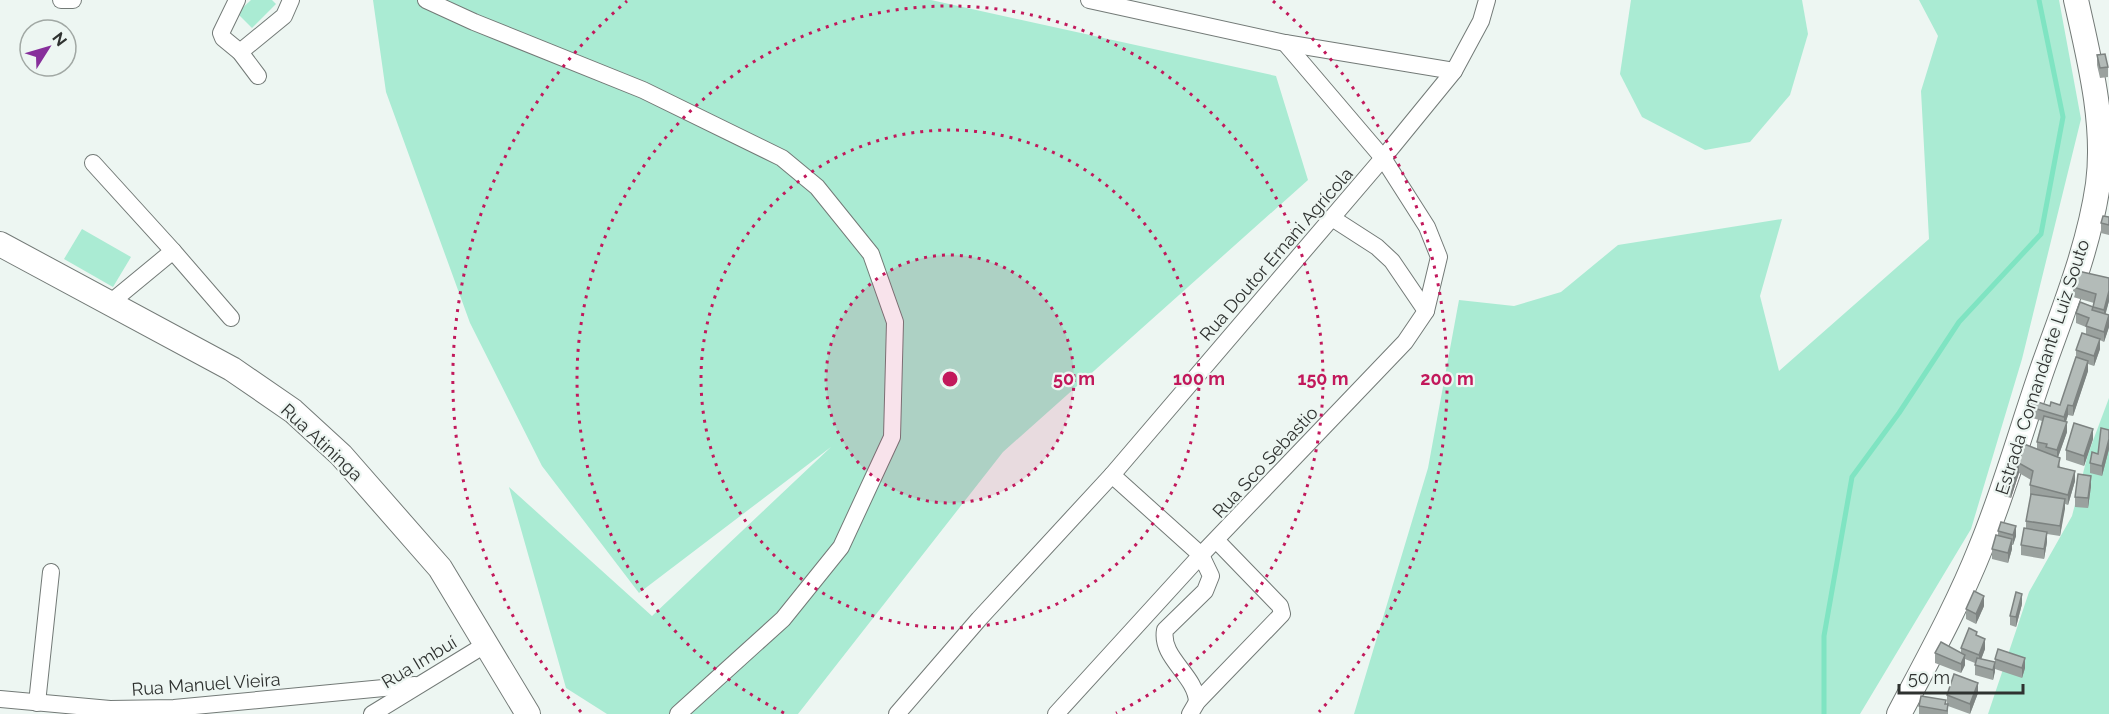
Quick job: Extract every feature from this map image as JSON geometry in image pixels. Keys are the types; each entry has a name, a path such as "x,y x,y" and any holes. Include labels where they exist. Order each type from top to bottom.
{"street":[{"path":"61,0 73,0"},
{"path":"237,0 221,33 240,52 258,76"},
{"path":"240,52 284,16 291,0"},
{"path":"426,0 474,22 643,90 782,158 817,187 871,254 895,322 892,437 841,547 783,619 678,714"},
{"path":"1089,0 1285,43 1454,71"},
{"name":"Rua Doutor Ernani Agrícola","path":"897,714 979,619 1112,475 1383,158 1454,71 1481,21 1487,0"},
{"name":"Estrada Comandante Luiz Souto","path":"1899,714 1956,606 1982,546 2075,275 2090,221 2098,183 2098,135 2086,46 2076,0"},
{"name":"Rua Sco Sebastio","path":"1056,714 1202,555 1405,342 1426,311 1439,257 1427,227 1383,158 1285,43"},
{"path":"93,163 231,318"},
{"path":"1332,218 1377,247 1392,261 1426,311"},
{"name":"Rua Atininga","path":"0,244 232,369 293,411 341,455 440,568 488,643 528,714"},
{"path":"110,303 173,251"},
{"path":"1112,475 1202,555 1211,576 1210,583 1165,630 1164,638 1195,690 1194,708"},
{"path":"1194,708 1282,614 1282,610 1217,541"},
{"path":"37,703 51,572"},
{"name":"Rua Imbuí","path":"372,714 415,685 488,643"},
{"name":"Rua Manuel Vieira","path":"0,699 110,709 174,708 415,685"}],"green space":[{"path":"251,0 272,0 276,4 252,28 237,13"},
{"path":"373,0 931,0 1276,76 1308,180 1003,452 798,714 607,714 566,688 509,487 652,616 831,447 639,593 542,466 470,323 386,92"},
{"path":"1631,0 1802,0 1808,34 1790,95 1750,142 1705,150 1642,117 1620,74"},
{"path":"1919,0 2059,0 2081,119 2022,359 1971,529 1860,714 1354,714 1428,468 1459,300 1514,306 1561,292 1618,245 1782,219 1760,296 1779,371 1929,239 1921,91 1938,36"},
{"path":"82,229 131,257 113,287 64,259"},
{"path":"2109,398 2109,714 1988,714 2029,592 2072,516 2088,454"}],"building":[{"path":"2105,54 2108,67 2100,68 2097,55"},
{"path":"2103,216 2109,217 2109,225 2101,223"},
{"path":"2078,271 2109,278 2109,291 2104,310 2093,307 2096,294 2073,287"},
{"path":"2080,302 2093,307 2092,310 2109,315 2104,332 2086,326 2089,318 2076,313"},
{"path":"2082,333 2100,339 2094,356 2076,350"},
{"path":"2076,357 2088,361 2073,406 2068,405 2064,417 2030,407 2032,400 2050,406 2051,402 2060,405"},
{"path":"2044,416 2067,422 2057,450 2046,447 2047,444 2037,442"},
{"path":"2074,423 2093,429 2084,456 2066,450"},
{"path":"2101,428 2109,430 2102,466 2090,463 2092,452 2098,454"},
{"path":"2024,444 2060,458 2058,467 2075,471 2068,495 2030,485 2033,471 2019,463 2011,488 2004,486 2013,452 2021,455"},
{"path":"2078,474 2091,476 2088,498 2075,497"},
{"path":"2031,494 2065,499 2060,526 2026,521"},
{"path":"2001,522 2016,526 2013,535 1998,531"},
{"path":"2024,528 2047,532 2044,549 2021,545"},
{"path":"1996,535 2012,539 2008,553 1992,549"},
{"path":"1974,591 1984,596 1976,614 1966,609"},
{"path":"2016,592 2022,594 2016,617 2010,616"},
{"path":"1969,628 1977,632 1976,635 1985,639 1979,655 1961,648"},
{"path":"1941,642 1965,655 1961,664 1935,653"},
{"path":"1998,649 2025,658 2022,668 1995,659"},
{"path":"1977,658 1995,662 1993,670 1975,665"},
{"path":"1954,674 1978,683 1970,704 1947,695"},
{"path":"1921,696 1946,700 1947,711 1919,706"}],"waterway":[{"path":"1824,714 1824,636 1852,477 1899,413 1959,322 2041,234 2063,117 2039,0"}]}
